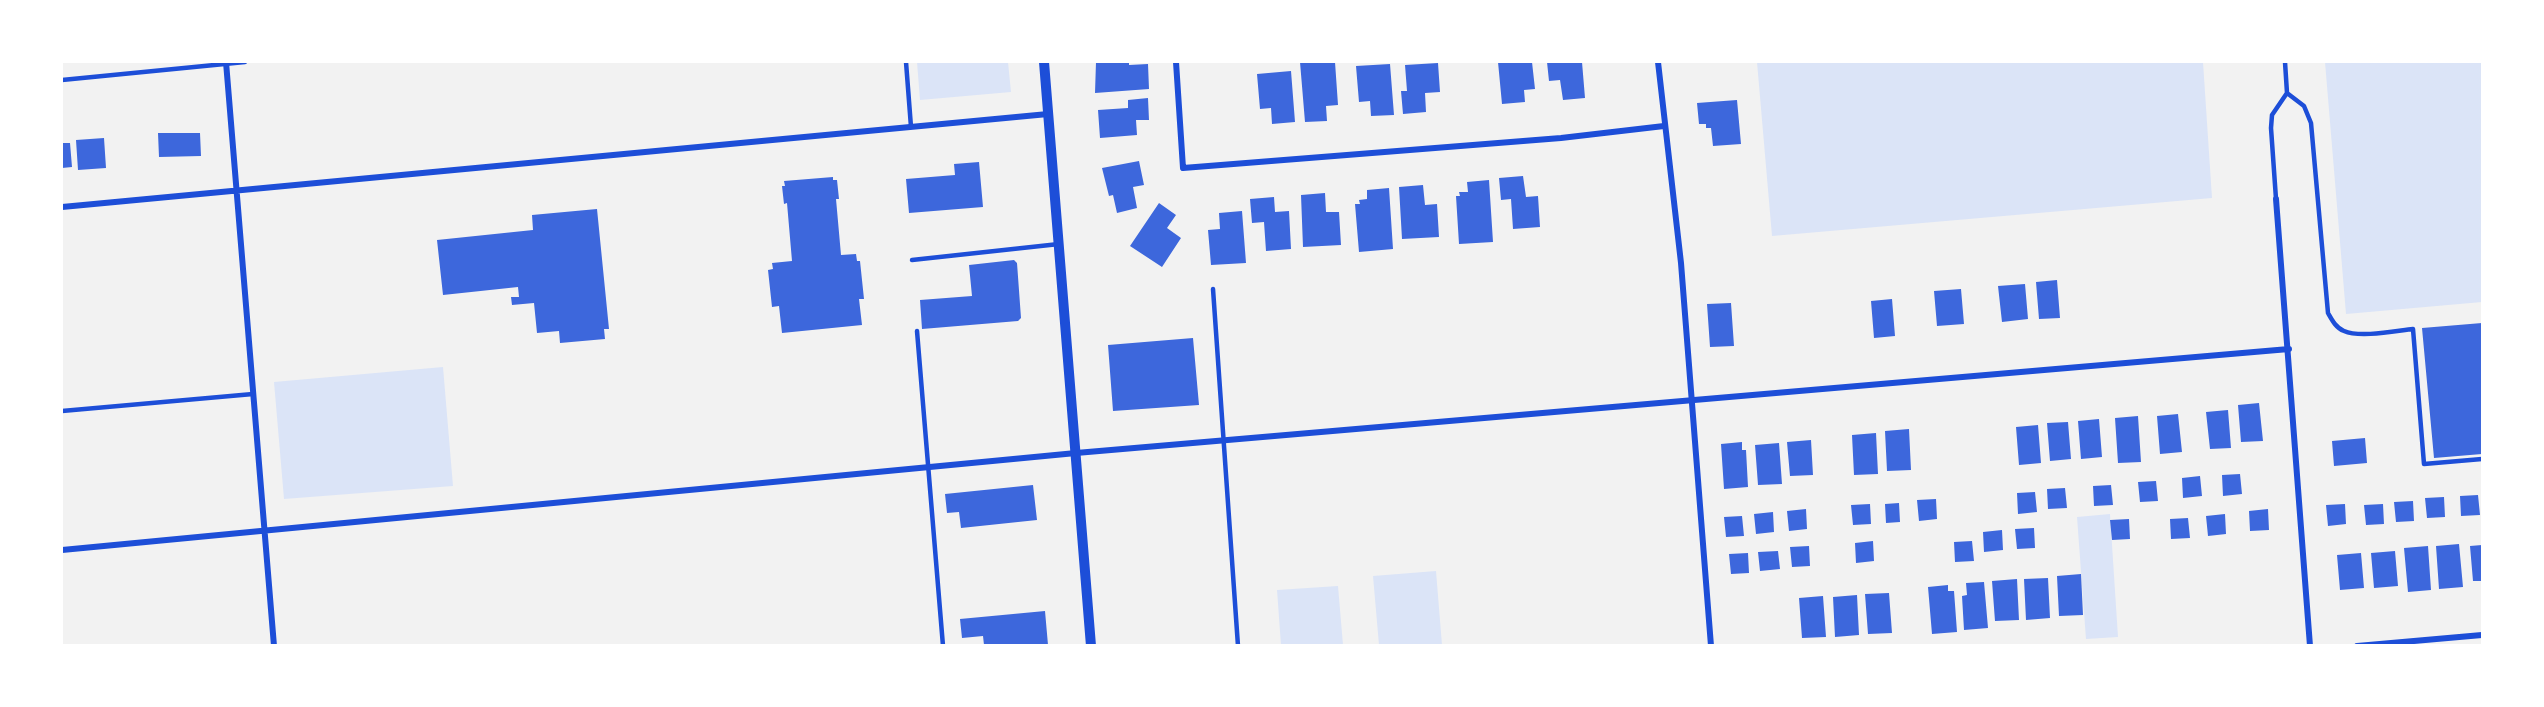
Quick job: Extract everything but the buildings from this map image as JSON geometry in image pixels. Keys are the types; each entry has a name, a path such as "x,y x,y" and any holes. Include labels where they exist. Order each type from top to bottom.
{"street":[{"path":"227,62 274,645"},
{"path":"1044,62 1091,645"},
{"path":"1176,62 1183,168 1561,138 1664,126"},
{"path":"1658,62 1681,263 1711,645"},
{"path":"62,207 1048,114"},
{"path":"2276,199 2310,645"},
{"path":"62,550 1076,453 1692,402 2289,349"},
{"path":"2357,645 2482,635"}],"lane":[{"path":"62,80 245,62"},
{"path":"906,62 911,128"},
{"path":"2276,199 2271,128 2272,115 2287,93 2284,62"},
{"path":"2287,93 2304,106 2311,123 2328,313 2343,331 2356,334 2413,329 2424,464 2482,459"},
{"path":"912,260 1059,244"},
{"path":"1213,289 1238,645"},
{"path":"917,331 942,645"},
{"path":"62,411 254,394"}],"shaded area":[{"path":"917,62 1008,62 1011,92 920,100"},
{"path":"1757,62 2203,62 2212,198 1772,236"},
{"path":"2325,62 2482,62 2482,302 2346,314"},
{"path":"443,367 453,486 284,499 274,382"},
{"path":"2110,514 2118,637 2086,639 2077,517"},
{"path":"1436,571 1442,645 1379,645 1373,576"},
{"path":"1338,586 1343,645 1281,645 1277,590"}]}
